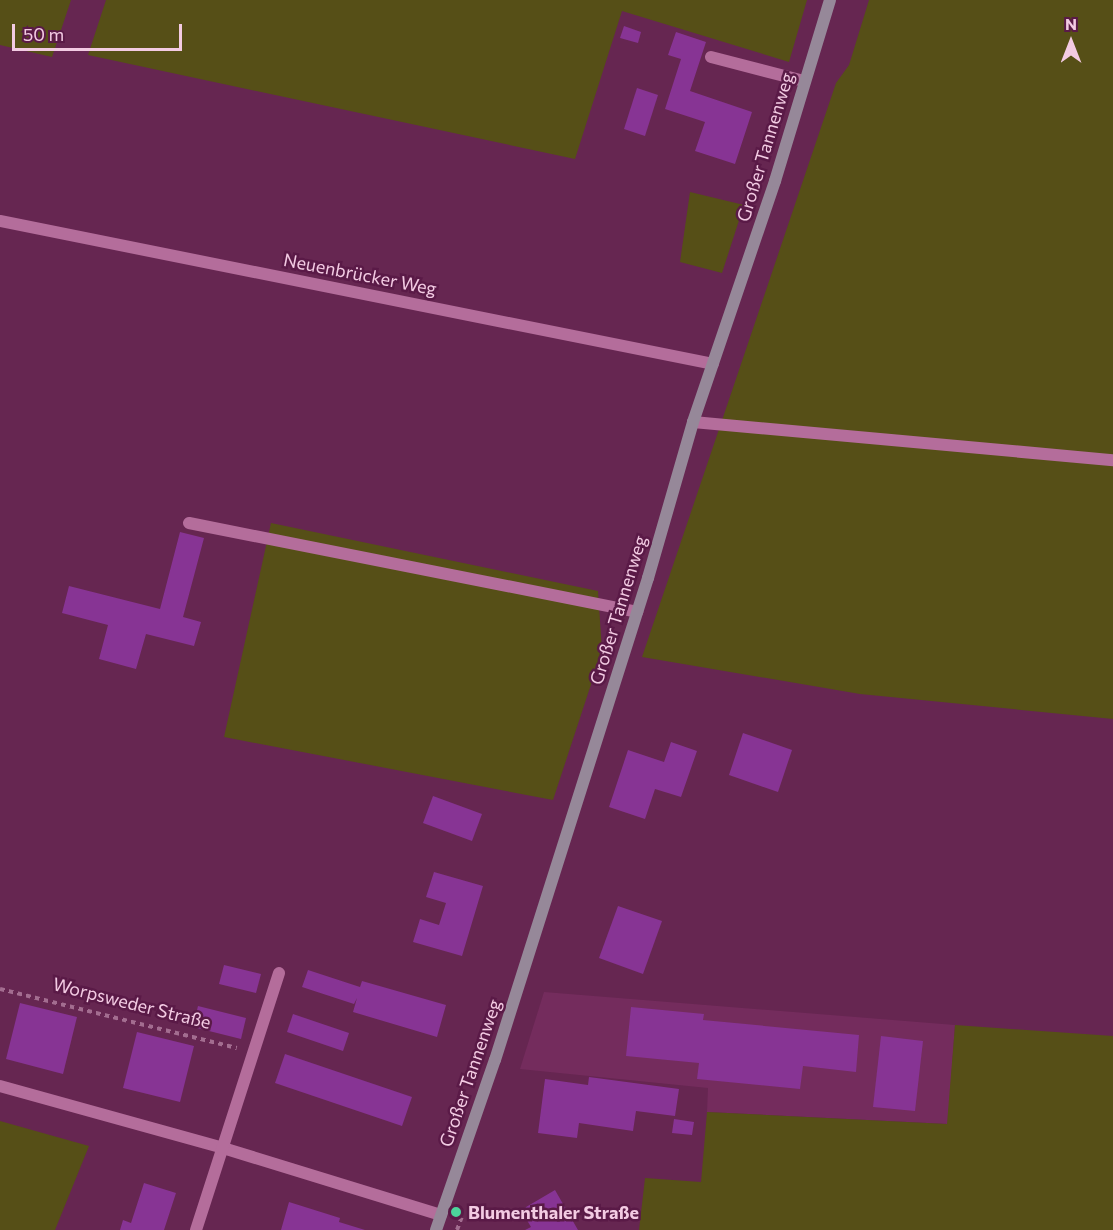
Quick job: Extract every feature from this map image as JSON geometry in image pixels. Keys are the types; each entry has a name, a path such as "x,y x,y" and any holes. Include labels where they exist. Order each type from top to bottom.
{"street":[{"name":"Großer Tannenweg","path":"436,1230 495,1060 637,612 693,422 775,182 830,0"},
{"path":"711,57 804,81"},
{"name":"Neuenbrücker Weg","path":"0,221 713,364"},
{"path":"693,422 1113,460"},
{"path":"189,523 637,612"},
{"path":"196,1230 279,973"},
{"path":"0,1086 223,1148 441,1215"}],"path":[{"name":"Worpsweder Straße","path":"0,989 255,1053"}],"shaded area":[{"path":"0,0 71,0 52,57 0,45"},
{"path":"106,0 807,0 789,62 622,11 575,159 88,55"},
{"path":"869,0 1113,0 1113,719 860,694 642,657 836,83 849,65"},
{"path":"690,192 744,205 722,273 680,262"},
{"path":"271,523 598,591 602,651 553,800 224,737"},
{"path":"544,992 955,1025 948,1124 707,1112 708,1088 520,1069"},
{"path":"955,1025 1113,1036 1113,1230 639,1230 645,1178 701,1182 707,1112 947,1124"},
{"path":"0,1121 89,1146 55,1230 0,1230"}],"building":[{"path":"624,26 641,32 638,43 620,38"},
{"path":"676,32 706,42 690,91 752,112 735,164 695,151 705,122 665,109 681,59 668,55"},
{"path":"637,88 658,95 645,136 624,129"},
{"path":"180,532 204,538 183,617 201,622 194,646 146,634 136,669 99,659 108,625 62,613 69,586 160,609"},
{"path":"743,733 792,750 778,792 729,775"},
{"path":"671,742 697,751 681,797 655,789 645,819 609,807 628,750 664,762"},
{"path":"433,796 482,814 472,841 423,823"},
{"path":"434,872 483,886 462,956 413,942 420,919 439,925 446,903 426,897"},
{"path":"618,906 662,921 643,974 599,958"},
{"path":"224,965 261,974 256,993 219,984"},
{"path":"308,970 360,987 362,981 446,1005 437,1037 353,1012 357,998 354,1004 302,987"},
{"path":"20,1003 77,1017 63,1074 6,1059"},
{"path":"198,1006 246,1018 241,1039 193,1027"},
{"path":"631,1007 704,1014 703,1020 859,1035 856,1072 803,1066 800,1089 697,1079 699,1063 626,1056"},
{"path":"293,1014 349,1033 343,1051 287,1032"},
{"path":"137,1032 194,1046 180,1102 123,1088"},
{"path":"881,1036 923,1041 915,1111 873,1107"},
{"path":"285,1054 412,1097 402,1126 275,1083"},
{"path":"589,1077 679,1089 675,1116 636,1111 633,1131 579,1123 577,1138 538,1133 545,1079 588,1085"},
{"path":"674,1119 694,1122 692,1135 672,1133"},
{"path":"144,1183 176,1193 164,1230 120,1230 123,1220 131,1223"},
{"path":"555,1190 578,1230 525,1230 531,1227 521,1210"},
{"path":"289,1202 340,1218 339,1222 365,1230 281,1230"}],"place":[{"name":"Blumenthaler Straße","path":"456,1212"}]}
